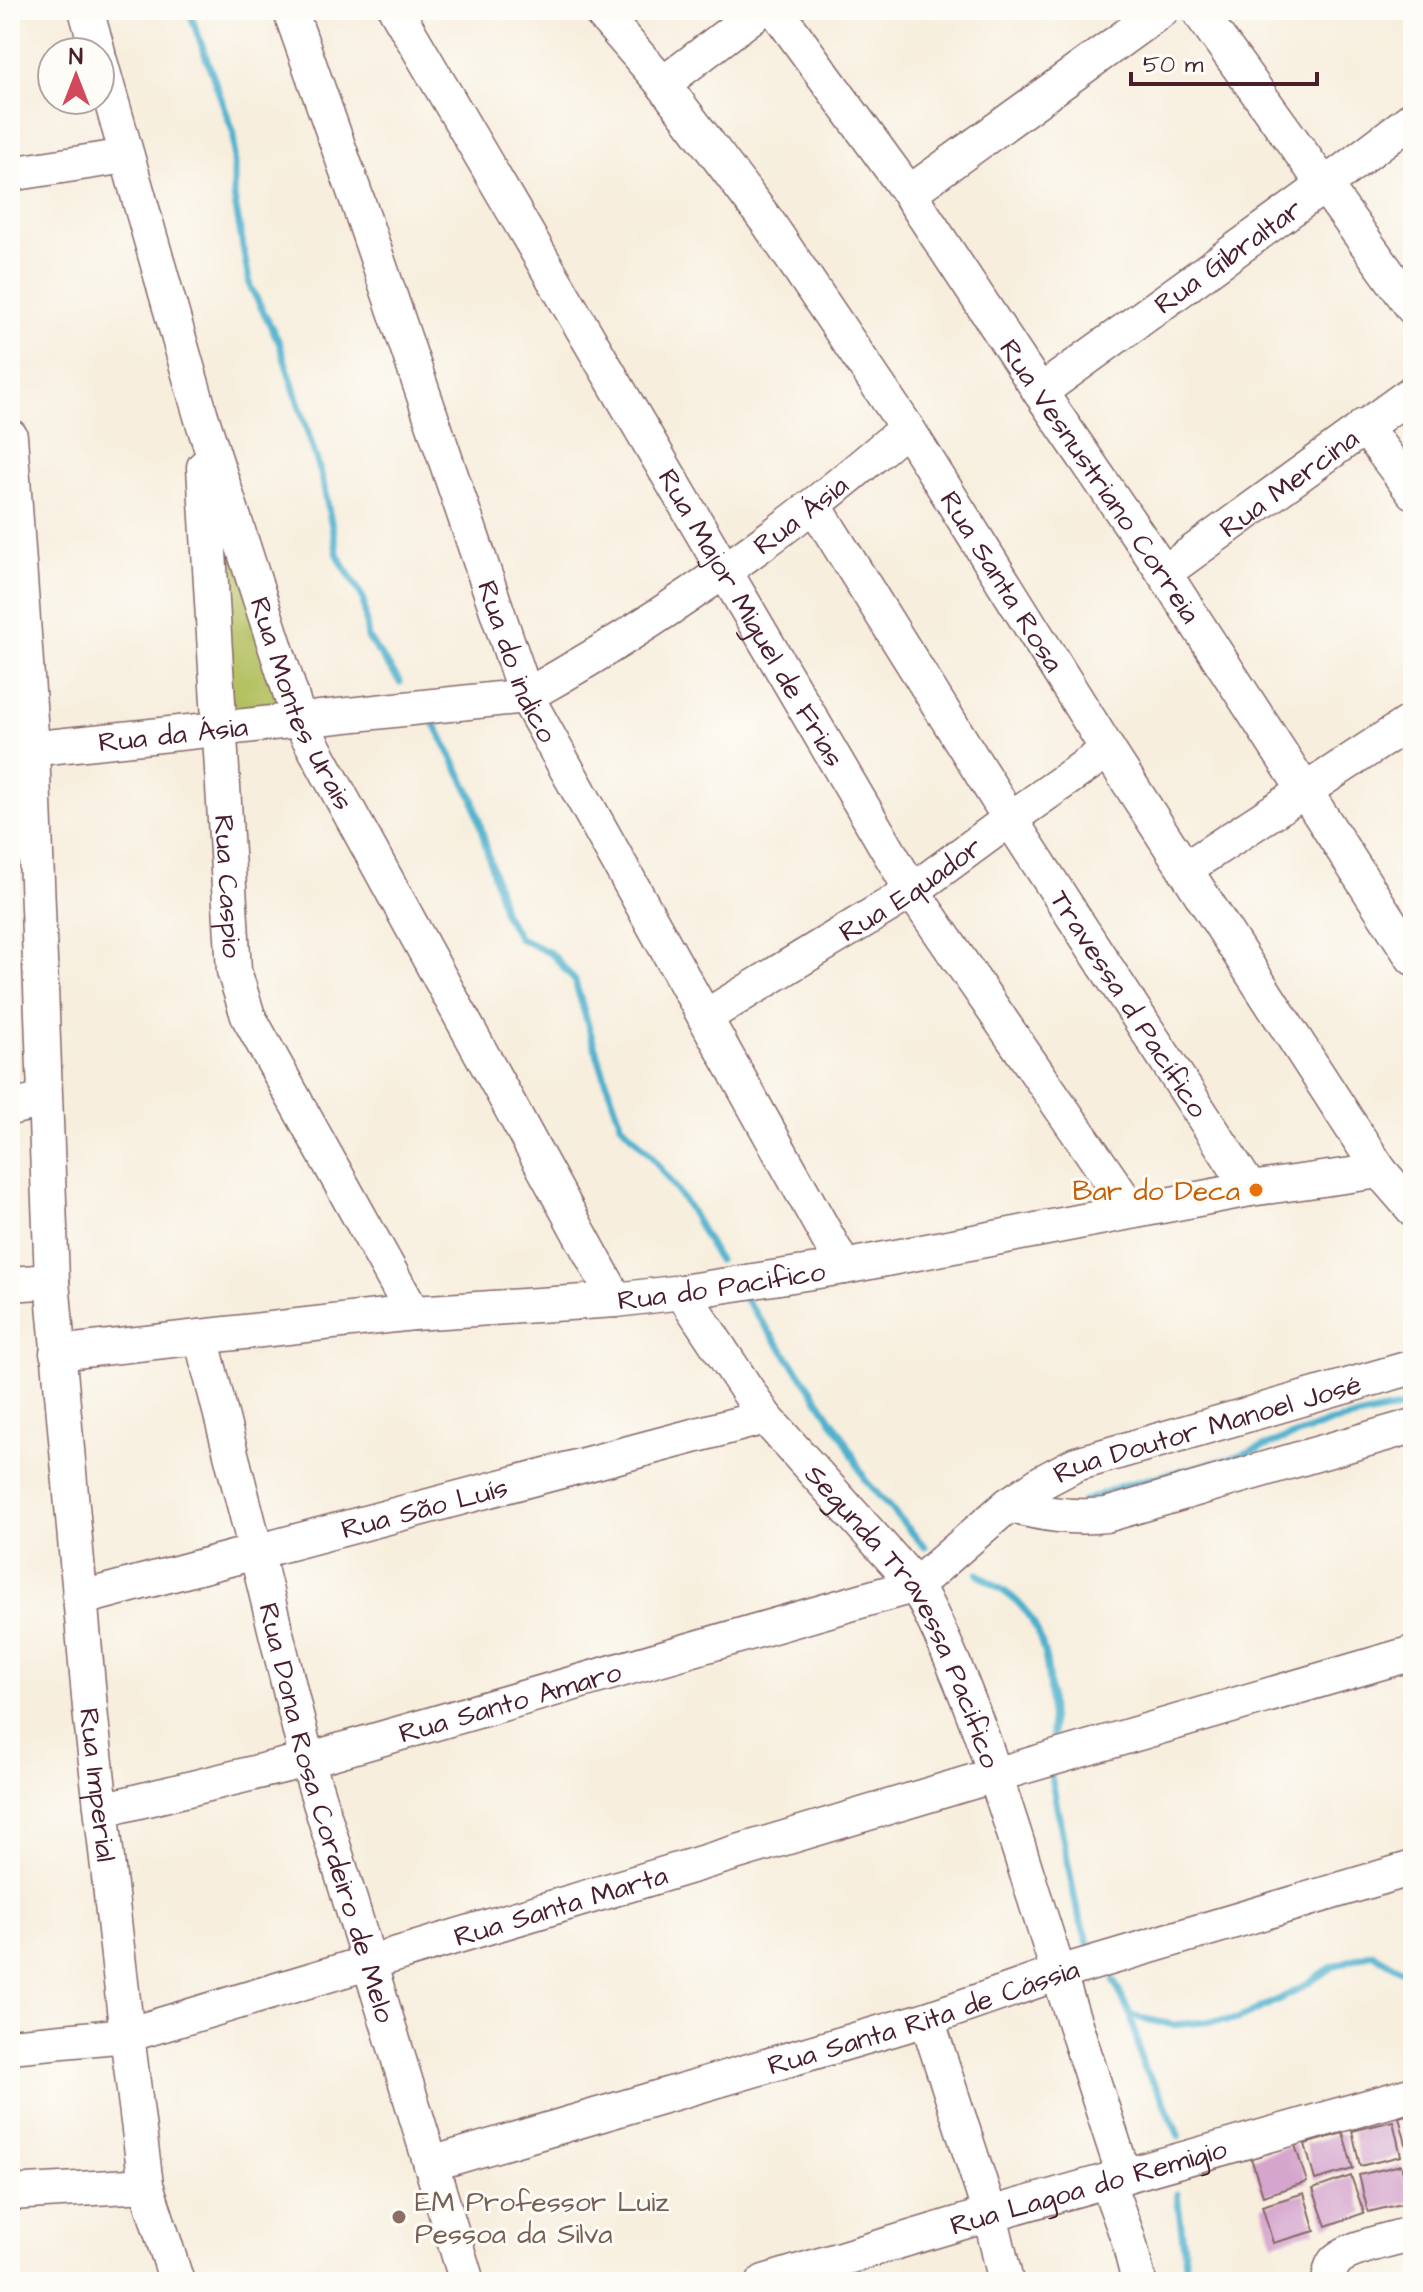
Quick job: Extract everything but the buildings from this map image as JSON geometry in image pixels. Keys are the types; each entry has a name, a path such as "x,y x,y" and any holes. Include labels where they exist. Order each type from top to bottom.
{"street":[{"path":"86,10 93,36"},
{"name":"Rua do indico","path":"290,10 526,696 844,1267"},
{"name":"Rua Major Miguel de Frias","path":"396,10 912,891 1132,1211"},
{"name":"Rua Santa Rosa","path":"599,10 663,84 769,224 907,428 1108,750 1380,1171 1413,1209"},
{"path":"663,84 760,10"},
{"name":"Rua Vesnustriano Correia","path":"776,10 909,193 1164,573 1413,958"},
{"path":"909,193 1162,10"},
{"path":"1198,10 1413,308"},
{"name":"Rua Montes Urais","path":"115,116 201,416 299,720 616,1300"},
{"name":"Rua Gibraltar","path":"1040,392 1413,118"},
{"path":"10,174 126,156"},
{"name":"Rua Mercina","path":"1164,573 1413,392"},
{"name":"Rua Caspio","path":"201,416 234,971 248,1016 413,1313"},
{"path":"1364,426 1413,492"},
{"name":"Rua Ásia","path":"526,696 575,668 725,570 814,505 907,428"},
{"name":"Rua Imperial","path":"10,436 21,749 57,1353 91,1719 146,2185 177,2282"},
{"name":"Travessa d Pacífico","path":"814,505 1010,819 1250,1189"},
{"name":"Rua da Ásia","path":"21,749 526,696"},
{"path":"1185,869 1413,720"},
{"name":"Rua Equador","path":"705,1017 912,891 1108,750"},
{"path":"10,1108 44,1100"},
{"name":"Rua do Pacifico","path":"57,1353 413,1313 616,1300 682,1292 844,1267 1250,1189 1380,1171"},
{"path":"10,1284 52,1281"},
{"name":"Segunda Travessa Pacifico","path":"682,1292 765,1417 916,1585 948,1651 995,1775 1059,1973"},
{"name":"Rua Dona Rosa Cordeiro de Melo","path":"201,1337 307,1760 467,2282"},
{"name":"Rua Doutor Manoel José","path":"916,1585 1008,1505 1076,1464 1413,1367"},
{"name":"Rua São Luís","path":"82,1598 765,1417"},
{"name":"Rua Doutor Manoel José","path":"1008,1505 1065,1517 1106,1515 1413,1426"},
{"name":"Rua Santo Amaro","path":"102,1810 307,1760 916,1585"},
{"name":"Rua Santa Marta","path":"10,2046 127,2035 1413,1653"},
{"name":"Rua Santa Rita de Cássia","path":"431,2164 927,2019 1059,1973 1413,1868"},
{"path":"1059,1973 1115,2178 1139,2282"},
{"path":"927,2019 990,2214 1006,2282"},
{"name":"Rua Lagoa do Remigio","path":"764,2282 990,2214 1413,2094"},
{"path":"10,2193 146,2185"},
{"path":"1329,2282 1332,2266 1346,2253 1413,2233"}],"green space":[{"path":"212,476 283,708 230,716"}],"waterway":[{"path":"189,10 234,134 234,197 250,286 279,342 322,477 338,556 363,598 368,638 400,682"},
{"path":"430,715 473,798 504,913 519,938 552,954 575,981 621,1124 650,1154 688,1206 718,1260"},
{"path":"743,1296 845,1440 865,1480 925,1547"},
{"path":"1083,1502 1121,1486 1230,1459 1328,1423 1413,1405"},
{"path":"978,1574 1018,1603 1039,1636 1047,1668 1052,1734"},
{"path":"1051,1776 1077,1910 1090,1949"},
{"path":"1131,2016 1173,2025 1238,2019 1294,1992 1334,1966 1372,1953 1413,1977"},
{"path":"1114,1981 1131,2016 1143,2066 1161,2095 1179,2136"},
{"path":"1177,2194 1187,2273 1191,2282"}],"place":[{"name":"Bar do Deca","path":"1256,1190"},
{"name":"EM Professor Luiz Pessoa da Silva","path":"399,2217"}]}
